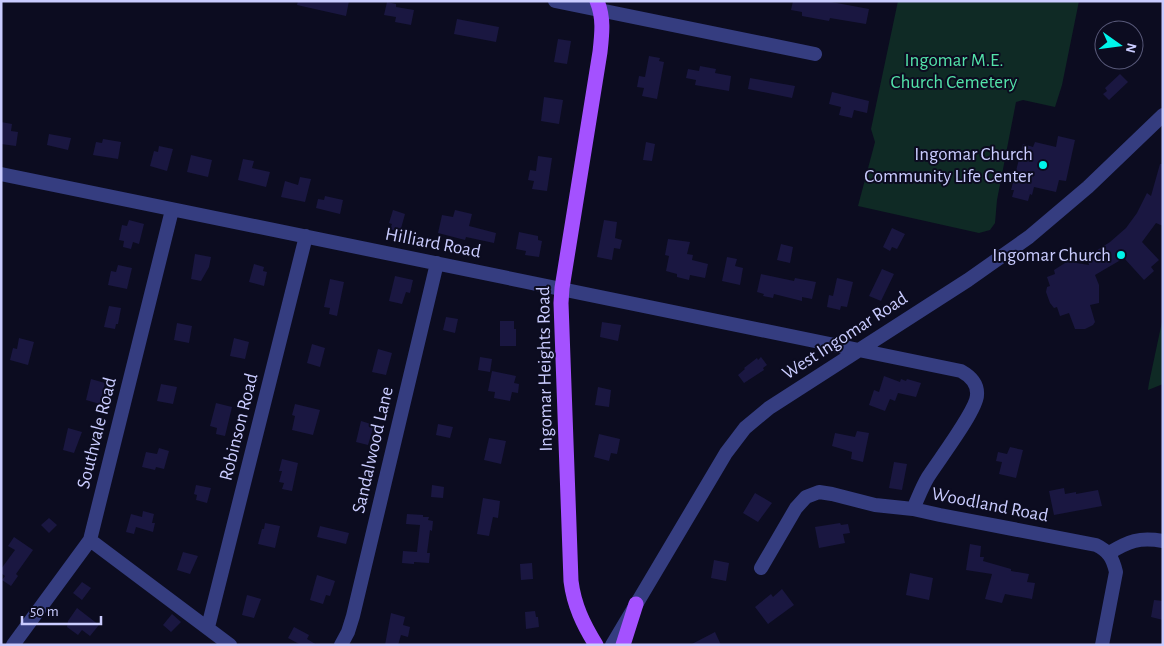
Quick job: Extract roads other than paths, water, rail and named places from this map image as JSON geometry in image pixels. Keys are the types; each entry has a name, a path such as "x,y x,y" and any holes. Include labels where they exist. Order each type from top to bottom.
{"main road":[{"name":"Ingomar Heights Road","path":"596,645 579,616 571,581 562,288 600,52 602,29 599,6"},
{"path":"623,645 636,604"}],"street":[{"path":"556,1 599,6 815,54"},
{"name":"West Ingomar Road","path":"612,645 716,469 745,428 769,408 968,280 1030,237 1088,187 1163,115"},
{"name":"Hilliard Road","path":"1,174 858,349"},
{"name":"Southvale Road","path":"12,645 90,540 172,210"},
{"name":"Robinson Road","path":"208,627 306,236"},
{"name":"Sandalwood Lane","path":"341,645 353,616 437,263"},
{"name":"Woodland Road","path":"858,349 960,371 975,383 978,394 976,400 969,414 927,478 913,509 940,516 1096,545 1109,553"},
{"path":"761,568 796,508 810,494 824,492 875,505 913,509"},
{"path":"90,540 230,645"},
{"path":"1102,645 1116,572 1109,553 1126,542 1134,540 1163,541"},
{"path":"1,641 5,645"}],"place":[{"name":"Ingomar Church Community Life Center","path":"1043,165"},
{"name":"Ingomar Church","path":"1121,255"}],"park label":[{"name":"Ingomar M.E. Church Cemetery","path":"954,71"}]}
